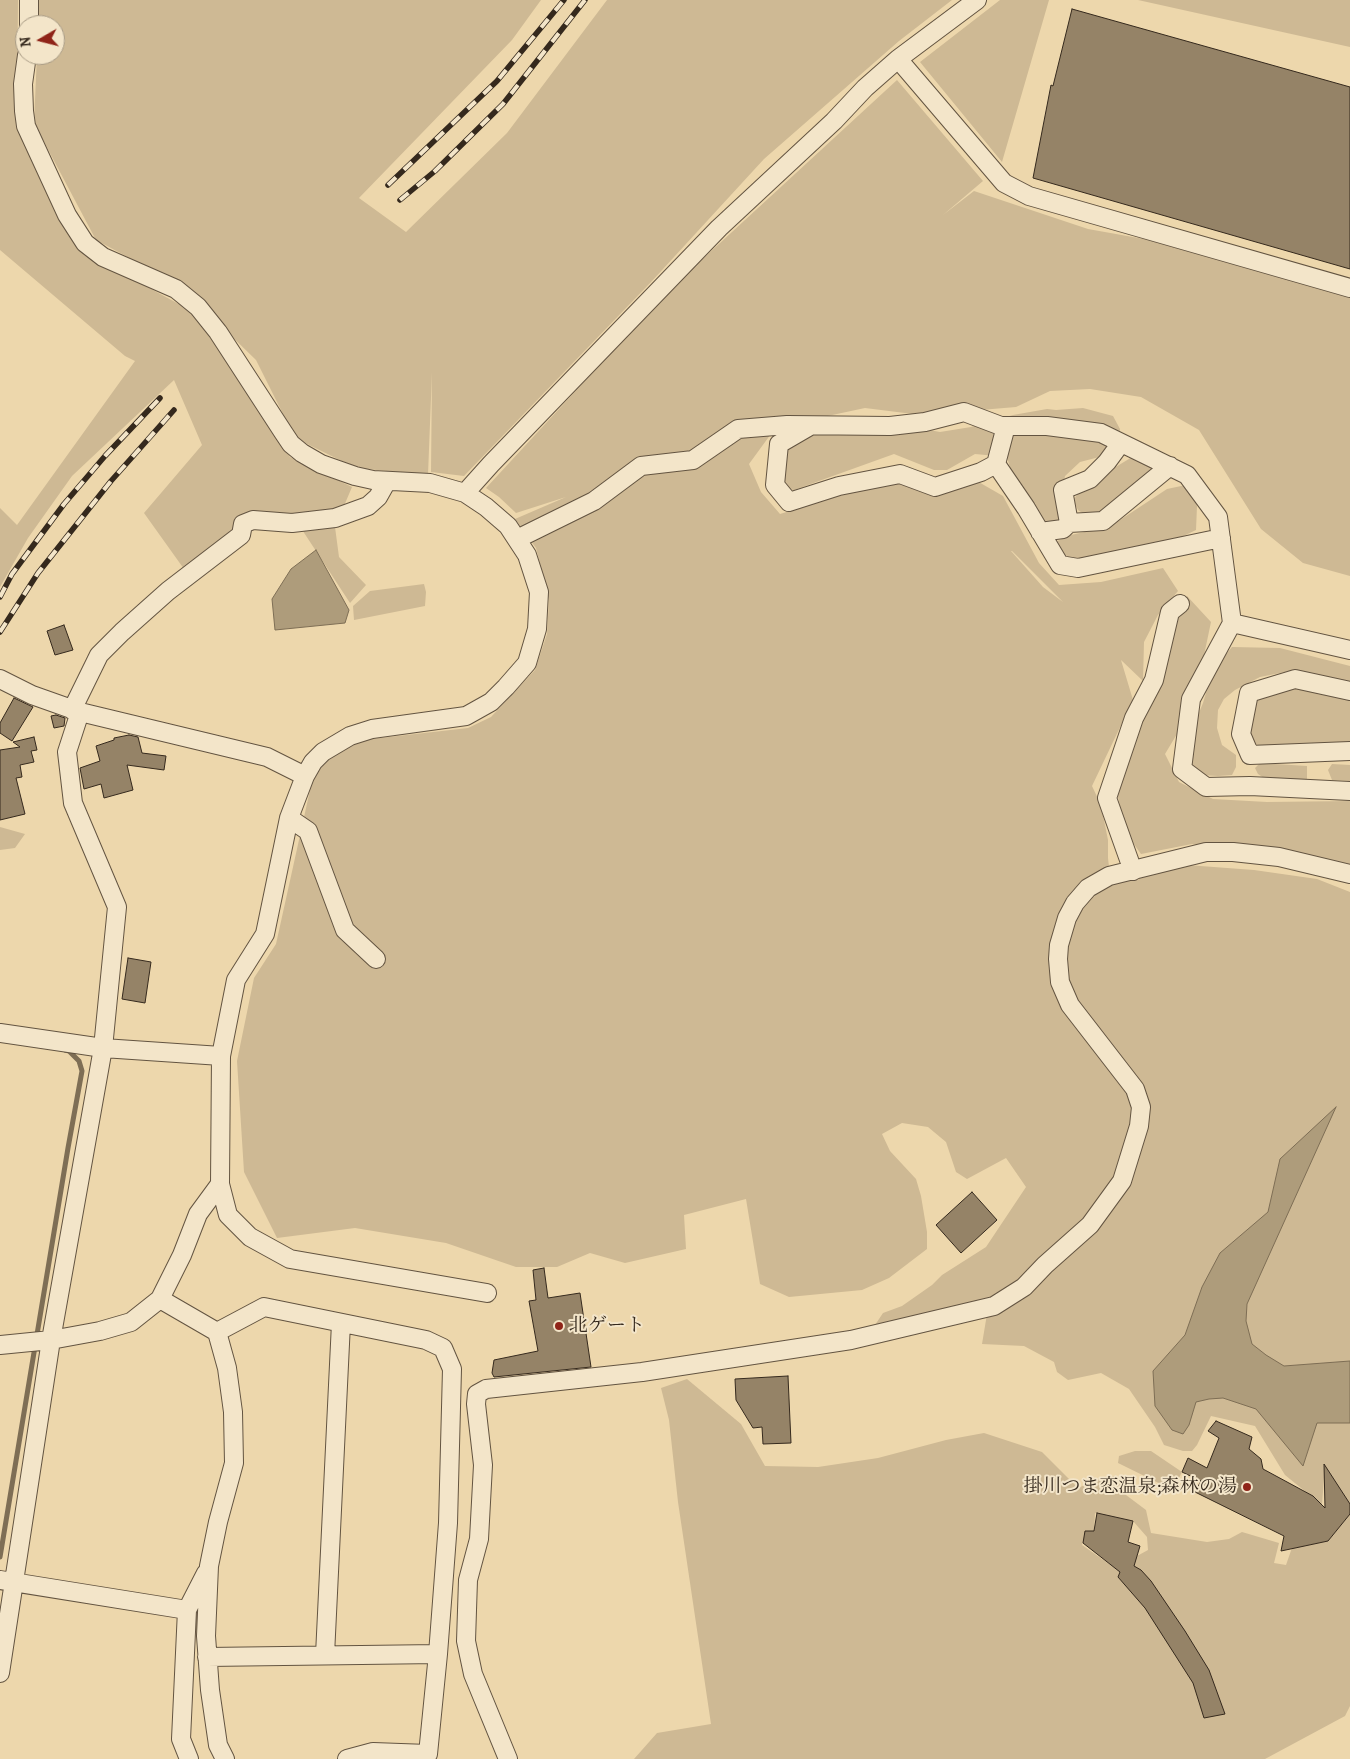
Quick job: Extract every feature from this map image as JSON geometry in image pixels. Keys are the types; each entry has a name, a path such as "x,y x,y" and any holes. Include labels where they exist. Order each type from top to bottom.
{"street":[{"path":"29,0 30,15"},
{"path":"465,493 719,228 834,121 865,88 898,59 977,0"},
{"path":"898,59 1004,183 1029,196 1350,288"},
{"path":"26,65 23,84 26,126 67,215 85,243 103,257 176,288 198,307 218,332 283,432 297,448 322,464 355,476 387,481 430,483 465,493 486,507 508,526 527,555 539,592 537,629 527,663 491,702 466,716 372,729 350,736 323,752 313,762 304,776 289,818 264,934 236,980 221,1056 220,1184 228,1215 250,1237 290,1259 487,1292"},
{"path":"517,539 594,501 641,466 693,460 738,429 788,425 890,426 925,422 964,412 1001,426 1047,426 1101,433 1187,475 1218,517 1232,623 1191,699 1182,769 1206,787 1250,786 1350,791"},
{"path":"811,426 779,444 776,484 789,502 839,486 900,474 936,487 981,472 996,464 1006,426"},
{"path":"1069,523 1062,490 1090,479 1107,462 1120,443"},
{"path":"996,464 1060,565 1078,568 1221,538"},
{"path":"1040,532 1063,529 1069,523 1103,521 1170,466"},
{"path":"0,1673 7,1581 103,1048 117,907 73,803 67,752 76,711 100,655 122,632 168,591 241,536 243,524 252,520 292,523 334,518 368,506 378,497 387,481"},
{"path":"1133,871 1107,798 1134,718 1154,680 1170,612 1180,604"},
{"path":"1232,623 1350,650"},
{"path":"1350,691 1295,679 1249,693 1241,734 1250,755 1350,751"},
{"path":"0,680 32,695 76,711 267,757 304,776"},
{"path":"289,818 308,830 346,930 376,959"},
{"path":"508,1759 473,1674 466,1641 468,1580 479,1539 483,1465 476,1404 477,1394 486,1389 642,1372 851,1340 994,1306 1024,1287 1045,1265 1090,1225 1122,1181 1139,1126 1141,1107 1135,1089 1070,1005 1060,982 1059,945 1067,918 1075,903 1088,888 1109,876 1206,852 1233,852 1279,857 1350,874"},
{"path":"0,1033 103,1048 221,1056"},
{"path":"0,1345 51,1340 100,1331 131,1322 160,1299 182,1255 198,1214 220,1184"},
{"path":"160,1299 217,1332 227,1368 233,1412 234,1463 218,1522 210,1566 206,1636 210,1690 218,1745 226,1759"},
{"path":"217,1332 264,1307 426,1340 443,1348 452,1369 448,1523 428,1754 373,1752 347,1759"},
{"path":"324,1655 341,1323"},
{"path":"189,1759 181,1740 187,1610 210,1566"},
{"path":"7,1581 187,1610"},
{"path":"207,1656 438,1654"}],"shaded area":[{"path":"0,0 18,0 18,15 15,15 15,65 17,65 17,125 68,233 87,254 186,308 228,360 290,457 352,487 335,527 339,557 366,585 350,603 297,522 243,524 189,576 144,513 202,445 174,380 72,476 28,538 0,587 0,508 17,525 135,361 125,356 0,250"},
{"path":"34,0 541,0 512,40 359,198 406,232 507,133 607,0 952,0 899,41 764,159 652,281 464,476 431,472 432,372 428,475 356,468 295,438 256,360 178,284 96,240 34,123 37,65 65,65 65,15 35,15"},
{"path":"1000,0 1049,0 1002,162 920,62"},
{"path":"1138,0 1350,0 1350,47"},
{"path":"897,80 983,181 943,215 974,191 1088,229 1239,256 1350,291 1350,576 1303,563 1261,529 1199,430 1141,397 1090,389 1050,391 1016,407 921,415 865,408 776,427 749,464 761,492 780,514 845,494 896,471 917,485 963,473 1003,496 1039,563 1059,585 1101,582 1163,568 1178,591 1158,615 1144,642 1143,681 1121,660 1133,700 1092,786 1101,805 1108,840 1110,876 1160,863 1254,870 1317,879 1350,892 1350,1504 1329,1473 1324,1478 1322,1505 1285,1475 1255,1426 1211,1416 1197,1445 1192,1451 1183,1451 1164,1445 1155,1427 1129,1389 1101,1373 1068,1380 1057,1372 1054,1362 1024,1346 982,1344 988,1308 875,1325 883,1313 902,1306 932,1285 942,1275 986,1247 1026,1187 1006,1158 967,1179 956,1172 946,1142 928,1127 902,1123 882,1134 890,1151 916,1179 927,1232 927,1249 889,1278 862,1290 789,1297 760,1284 746,1199 684,1215 686,1249 625,1263 590,1253 557,1267 516,1267 446,1243 355,1228 277,1238 244,1172 237,1061 254,978 276,944 312,781 326,760 354,741 468,728 491,717 535,670 547,634 549,600 536,548 515,519 566,497 516,513 486,488 669,290","holes":["1012,551 1063,602 1043,587"]},
{"path":"1083,408 1113,416 1120,429 1119,444 1107,455 1080,462 1065,476 1061,499 1063,529 1038,524 1033,503 1014,482 1007,457 975,454 947,470 934,470 894,454 794,490 784,489 779,460 790,447 810,436 849,428 908,426 940,432 971,427 1013,415 1047,409"},
{"path":"1157,450 1157,459 1148,478 1112,510 1088,517 1078,510 1073,500 1090,479 1114,468 1142,451"},
{"path":"1186,485 1193,489 1197,506 1196,530 1175,540 1067,563 1055,542 1071,535 1111,526 1167,489"},
{"path":"316,550 349,610 345,623 275,630 272,599 291,569"},
{"path":"424,584 426,592 425,606 354,620 353,606 370,591"},
{"path":"1187,596 1211,622 1199,679 1180,729 1165,754 1179,782 1213,799 1267,802 1350,801 1350,872 1192,844 1141,854 1126,833 1118,797 1119,776 1149,706 1180,604"},
{"path":"1232,647 1280,648 1350,666 1350,684 1295,670 1260,677 1235,690 1224,699 1218,710 1217,728 1222,745 1236,755 1236,767 1232,775 1200,775 1191,770 1194,725 1217,665"},
{"path":"1290,687 1350,698 1350,745 1262,748 1241,734 1251,700"},
{"path":"1260,763 1307,766 1307,780 1264,778 1258,774 1255,768"},
{"path":"1332,764 1350,765 1350,781 1332,780 1328,770"},
{"path":"0,827 25,834 15,848 0,850"},
{"path":"1336,1107 1247,1304 1246,1321 1252,1344 1284,1366 1350,1361 1350,1423 1317,1423 1303,1466 1256,1409 1223,1398 1196,1402 1189,1425 1183,1434 1172,1430 1155,1406 1153,1371 1185,1335 1202,1287 1220,1253 1268,1212 1280,1159"},
{"path":"687,1379 741,1424 765,1466 818,1467 878,1458 946,1440 984,1433 1042,1452 1078,1488 1103,1477 1117,1476 1126,1495 1146,1510 1151,1533 1207,1542 1229,1539 1242,1532 1279,1543 1274,1563 1286,1565 1294,1542 1304,1546 1328,1541 1350,1514 1350,1706 1345,1716 1265,1759 634,1759 657,1733 711,1724 678,1502 669,1420 661,1388","holes":["1095,1513 1133,1521 1147,1537 1148,1550 1126,1562 1118,1570 1082,1545 1087,1531 1094,1531"]},
{"path":"1135,1451 1151,1451 1182,1472 1173,1490 1118,1463 1119,1456"}],"building":[{"path":"1072,9 1350,87 1350,269 1033,178 1051,85 1053,86"},
{"path":"64,625 73,650 55,655 47,631"},
{"path":"14,698 33,707 12,741 0,733 0,723"},
{"path":"56,715 65,718 64,726 54,728 51,716"},
{"path":"129,735 138,737 142,753 166,756 164,770 127,765 133,790 104,798 101,784 84,789 80,768 100,761 96,746 114,740 114,738"},
{"path":"34,737 37,750 31,751 34,762 20,765 22,777 16,778 25,814 0,820 0,750 20,747 13,742"},
{"path":"128,958 151,962 145,1003 122,999"},
{"path":"972,1192 997,1220 961,1253 936,1225"},
{"name":"北ゲート","path":"544,1268 548,1298 580,1293 591,1367 494,1377 492,1373 494,1360 538,1351 529,1301 536,1300 533,1270"},
{"path":"788,1376 791,1443 763,1444 762,1427 753,1428 736,1400 735,1379"},
{"name":"掛川つま恋温泉;森林の湯","path":"1216,1421 1252,1437 1249,1449 1261,1459 1263,1469 1313,1496 1325,1508 1324,1464 1350,1504 1350,1514 1328,1541 1281,1551 1284,1536 1195,1492 1201,1481 1182,1472 1188,1458 1207,1468 1219,1438 1208,1431"},
{"path":"1097,1513 1133,1521 1128,1542 1140,1546 1134,1566 1141,1570 1151,1581 1209,1670 1225,1714 1204,1718 1193,1683 1145,1608 1118,1577 1120,1572 1083,1543 1085,1531 1094,1531"}],"waterway":[{"path":"0,1557 82,1071 79,1061 69,1051 65,1050"}],"railway":[{"path":"388,185 497,81 564,0"},
{"path":"400,200 435,171 503,104 585,0"},
{"path":"0,597 12,574 64,504 105,456 160,398"},
{"path":"0,632 38,573 111,481 174,410"}],"place":[{"name":"北ゲート","path":"559,1326"},
{"name":"掛川つま恋温泉;森林の湯","path":"1247,1487"}]}
